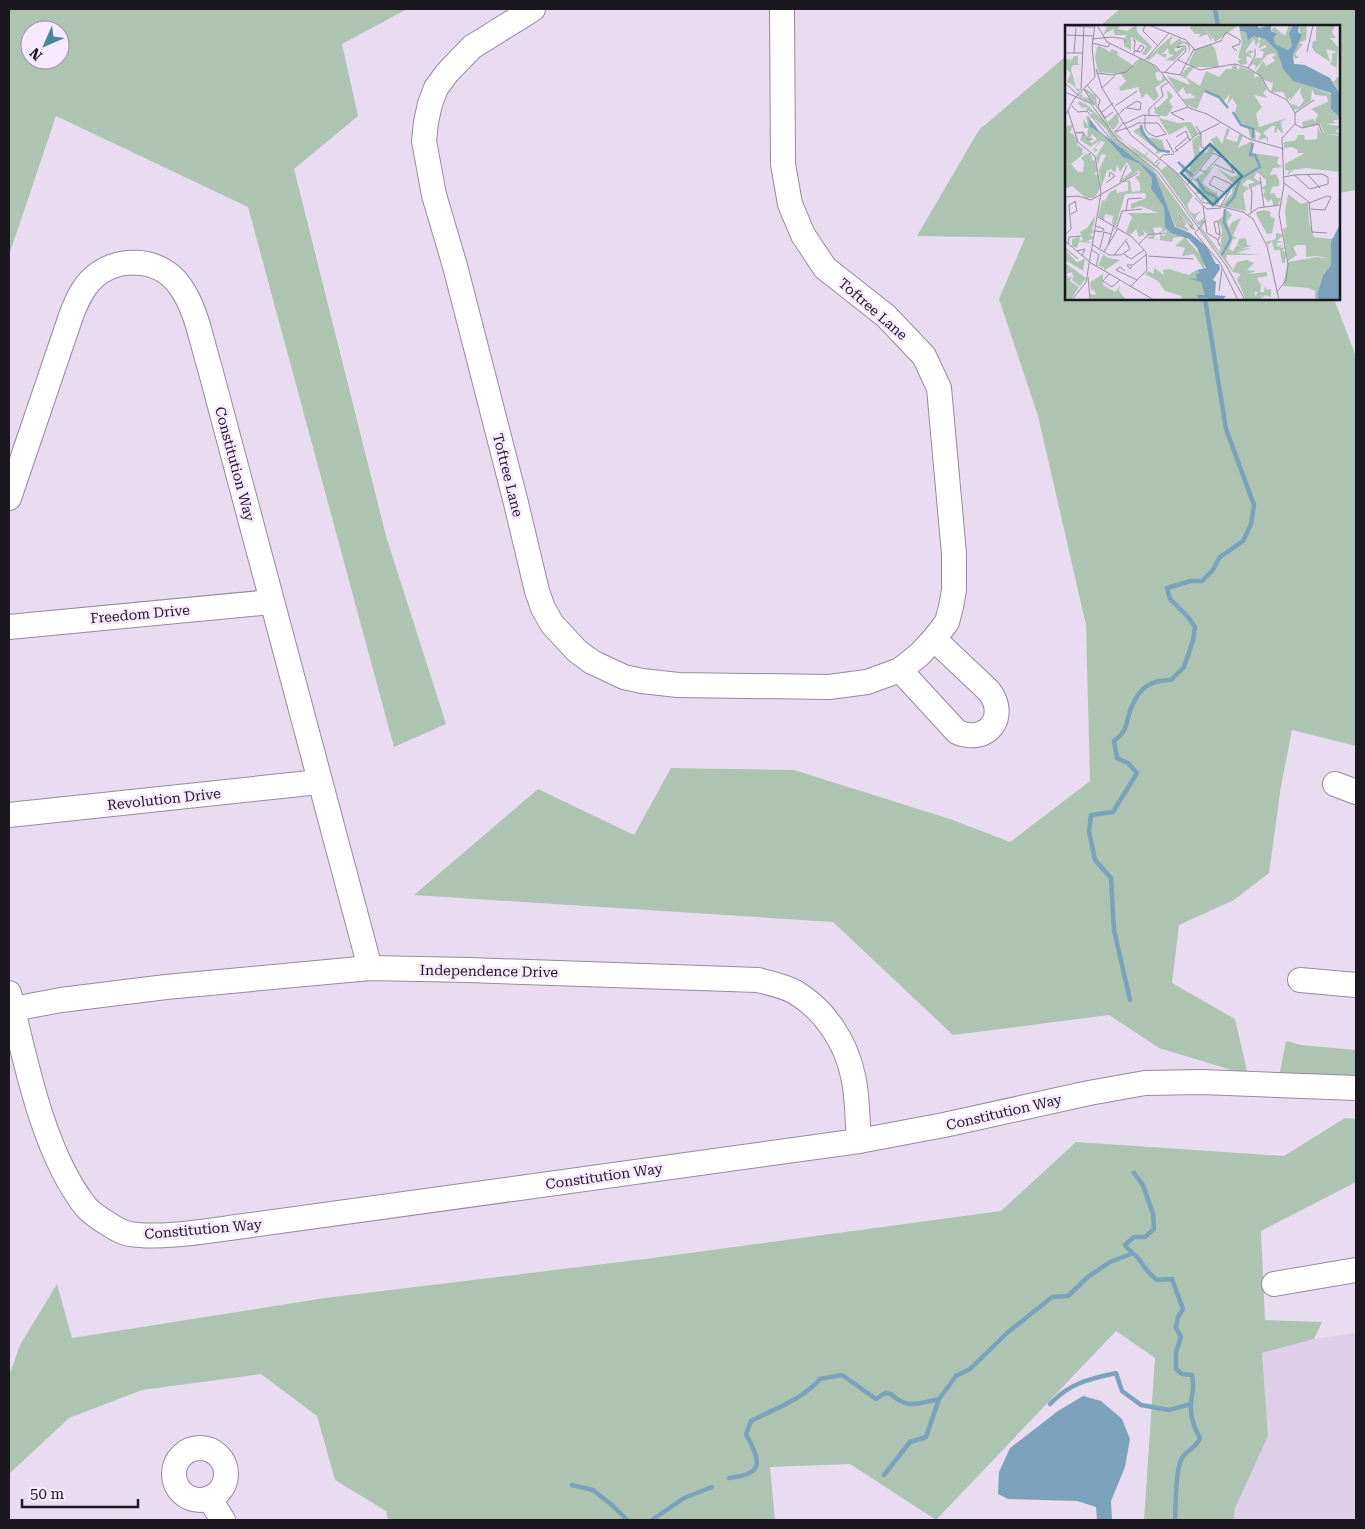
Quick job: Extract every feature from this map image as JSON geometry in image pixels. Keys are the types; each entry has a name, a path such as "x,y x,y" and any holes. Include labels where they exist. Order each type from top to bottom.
{"street":[{"name":"Toftree Lane","path":"533,9 472,48 446,73 436,88 430,104 424,141 434,195 455,266 537,591 548,616 564,638 577,651 592,662 624,677 678,685 829,687 867,682 900,670 919,655 947,622 952,607 954,590 954,554 939,388 924,356 886,316 825,268 804,235 790,204 783,164 782,9"},
{"name":"Constitution Way","path":"9,498 72,313 80,295 91,280 105,269 122,263 140,262 157,267 168,273 179,284 190,301 370,968"},
{"name":"Freedom Drive","path":"9,627 271,602"},
{"path":"900,670 957,732 974,736 982,734 989,729 995,722 997,714 994,698 934,639"},
{"name":"Revolution Drive","path":"9,815 319,782"},
{"name":"Independence Drive","path":"11,1001 61,1000 166,987 370,968 758,980 794,992 810,1002 824,1016 837,1034 854,1076 859,1141"},
{"path":"1300,980 1356,985"},
{"name":"Constitution Way","path":"11,1001 35,1094 51,1144 66,1178 86,1208 101,1219 129,1234 147,1236 237,1227 859,1141 1145,1083 1202,1082 1356,1088"},
{"path":"1274,1284 1356,1270"},
{"path":"209,1498 223,1520"}],"shaded area":[{"path":"1356,1333 1356,1520 1234,1520 1235,1508 1268,1435 1262,1353 1314,1339"}],"green space":[{"path":"9,9 407,9 342,44 358,116 294,169 386,536 446,724 394,747 248,207 56,116 9,255"},
{"path":"1120,9 1356,9 1356,190 1340,193 1340,25 1101,25"},
{"path":"1065,57 1065,300 1334,300 1356,354 1356,746 1292,730 1281,786 1269,873 1234,900 1179,925 1172,983 1235,1019 1248,1075 1159,1048 1109,1015 953,1035 833,922 414,895 538,789 634,835 671,768 794,770 950,819 1010,842 1090,781 1086,625 1038,416 999,299 1025,238 917,236 979,130"},
{"path":"1286,1041 1301,1045 1356,1050 1356,1079 1279,1077"},
{"path":"1345,1118 1356,1119 1356,1182 1261,1231 1265,1320 1322,1322 1314,1339 1262,1353 1268,1436 1235,1508 1234,1520 1144,1520 1155,1358 1116,1331 936,1520 850,1464 770,1467 775,1520 388,1520 386,1511 335,1480 317,1416 261,1374 142,1390 69,1418 9,1474 9,1376 20,1345 57,1284 72,1338 325,1298 653,1258 1001,1211 1076,1142 1284,1156"}],"water":[{"path":"1083,1396 1101,1401 1122,1419 1130,1439 1125,1467 1111,1501 1112,1520 1097,1520 1096,1507 1077,1501 1008,1499 998,1494 999,1472 1010,1448 1058,1411"}],"waterway":[{"path":"1215,9 1218,25"},
{"path":"1130,1000 1114,930 1111,878 1095,860 1089,831 1091,815 1113,812 1137,773 1128,763 1117,758 1114,741 1123,733 1135,699 1143,689 1152,683 1171,680 1184,667 1193,641 1195,627 1170,599 1167,588 1191,581 1202,581 1212,571 1220,557 1243,541 1251,524 1254,505 1226,429 1205,300"},
{"path":"1134,1173 1143,1185 1153,1214 1154,1229 1145,1237 1134,1237 1125,1245 1157,1280 1172,1279 1183,1309 1178,1317 1176,1328 1181,1337 1176,1352 1176,1369 1182,1374 1192,1375 1191,1412 1194,1426 1200,1438 1184,1455 1180,1463 1177,1479 1175,1520"},
{"path":"729,1478 749,1473 757,1465 757,1459 746,1434 751,1421 805,1393 820,1379 842,1375 876,1399 885,1393 891,1394 908,1404 939,1399 956,1376 970,1369 1007,1333 1052,1297 1068,1296 1089,1276 1110,1262 1131,1254"},
{"path":"1050,1404 1065,1391 1080,1383 1116,1373 1122,1391 1141,1405 1169,1410 1191,1404"},
{"path":"884,1475 910,1442 926,1437 939,1399"},
{"path":"572,1485 593,1490 627,1520"},
{"path":"652,1520 684,1498 712,1487"}]}
